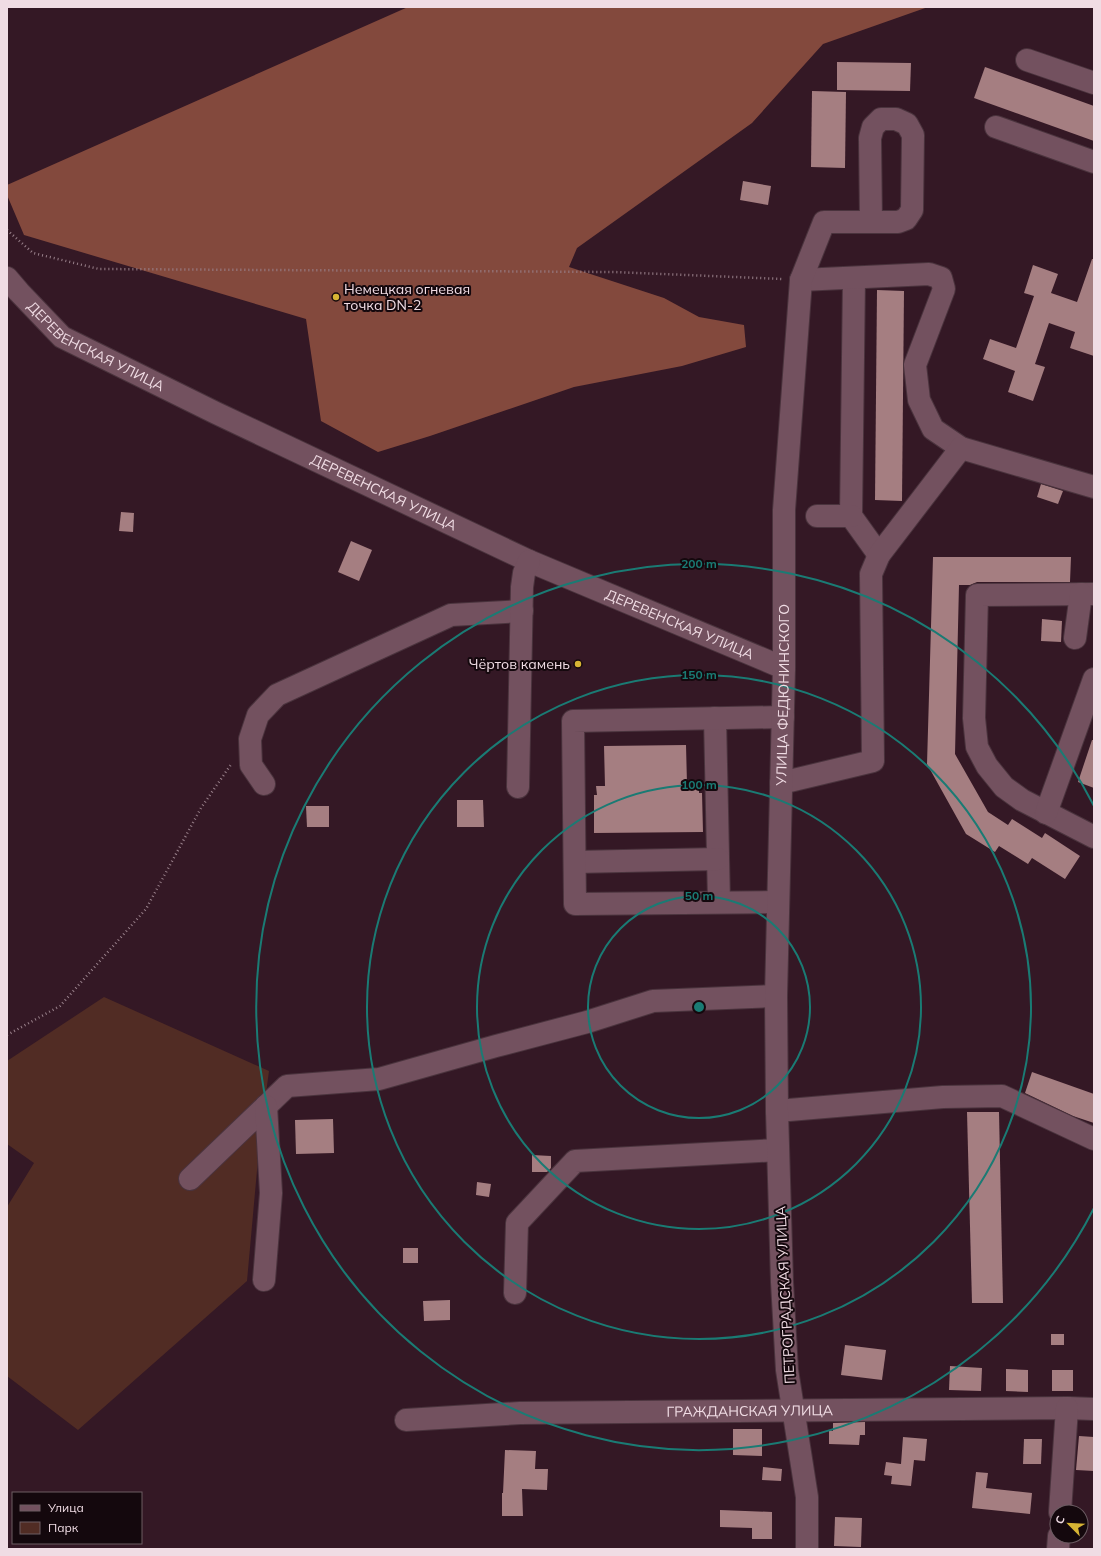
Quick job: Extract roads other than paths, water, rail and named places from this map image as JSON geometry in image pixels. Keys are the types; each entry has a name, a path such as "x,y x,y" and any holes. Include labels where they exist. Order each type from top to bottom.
{"street":[{"path":"1026,60 1094,83"},
{"path":"996,127 1094,162"},
{"name":"УЛИЦА ФЕДЮНИНСКОГО","path":"777,1111 776,996 784,668 784,510 802,280 824,222 870,222"},
{"path":"802,280 929,274 941,278 944,289 915,365 919,400 933,429 961,448 1094,487"},
{"name":"ДЕРЕВЕНСКАЯ УЛИЦА","path":"7,278 62,337 216,413 529,561 784,668"},
{"path":"854,278 851,516 879,555"},
{"path":"781,783 873,760 871,574 879,555 961,448"},
{"path":"817,516 851,516"},
{"path":"518,788 522,587 524,573 529,561"},
{"path":"1075,638 1088,594 978,595 974,718 977,747 987,766 1004,787 1022,800 1094,837"},
{"path":"264,784 251,765 250,738 258,715 277,695 451,615 522,611"},
{"path":"1046,813 1094,679"},
{"path":"778,902 576,904 573,721 783,717"},
{"path":"715,718 719,902"},
{"path":"575,862 718,859"},
{"path":"190,1179 287,1086 379,1079 587,1022 653,1001 776,996"},
{"path":"777,1111 944,1097 1002,1096 1094,1139"},
{"path":"264,1280 271,1193 266,1106"},
{"name":"ПЕТРОГРАДСКАЯ УЛИЦА","path":"777,1111 782,1282 788,1370 807,1497 807,1549"},
{"path":"515,1294 517,1223 575,1161 778,1150"},
{"path":"1061,1504 1068,1408"},
{"name":"ГРАЖДАНСКАЯ УЛИЦА","path":"406,1420 520,1413 1094,1409"}],"place":[{"name":"Немецкая огневая точка DN-2","path":"336,297"},
{"name":"Чёртов камень","path":"578,664"}]}
